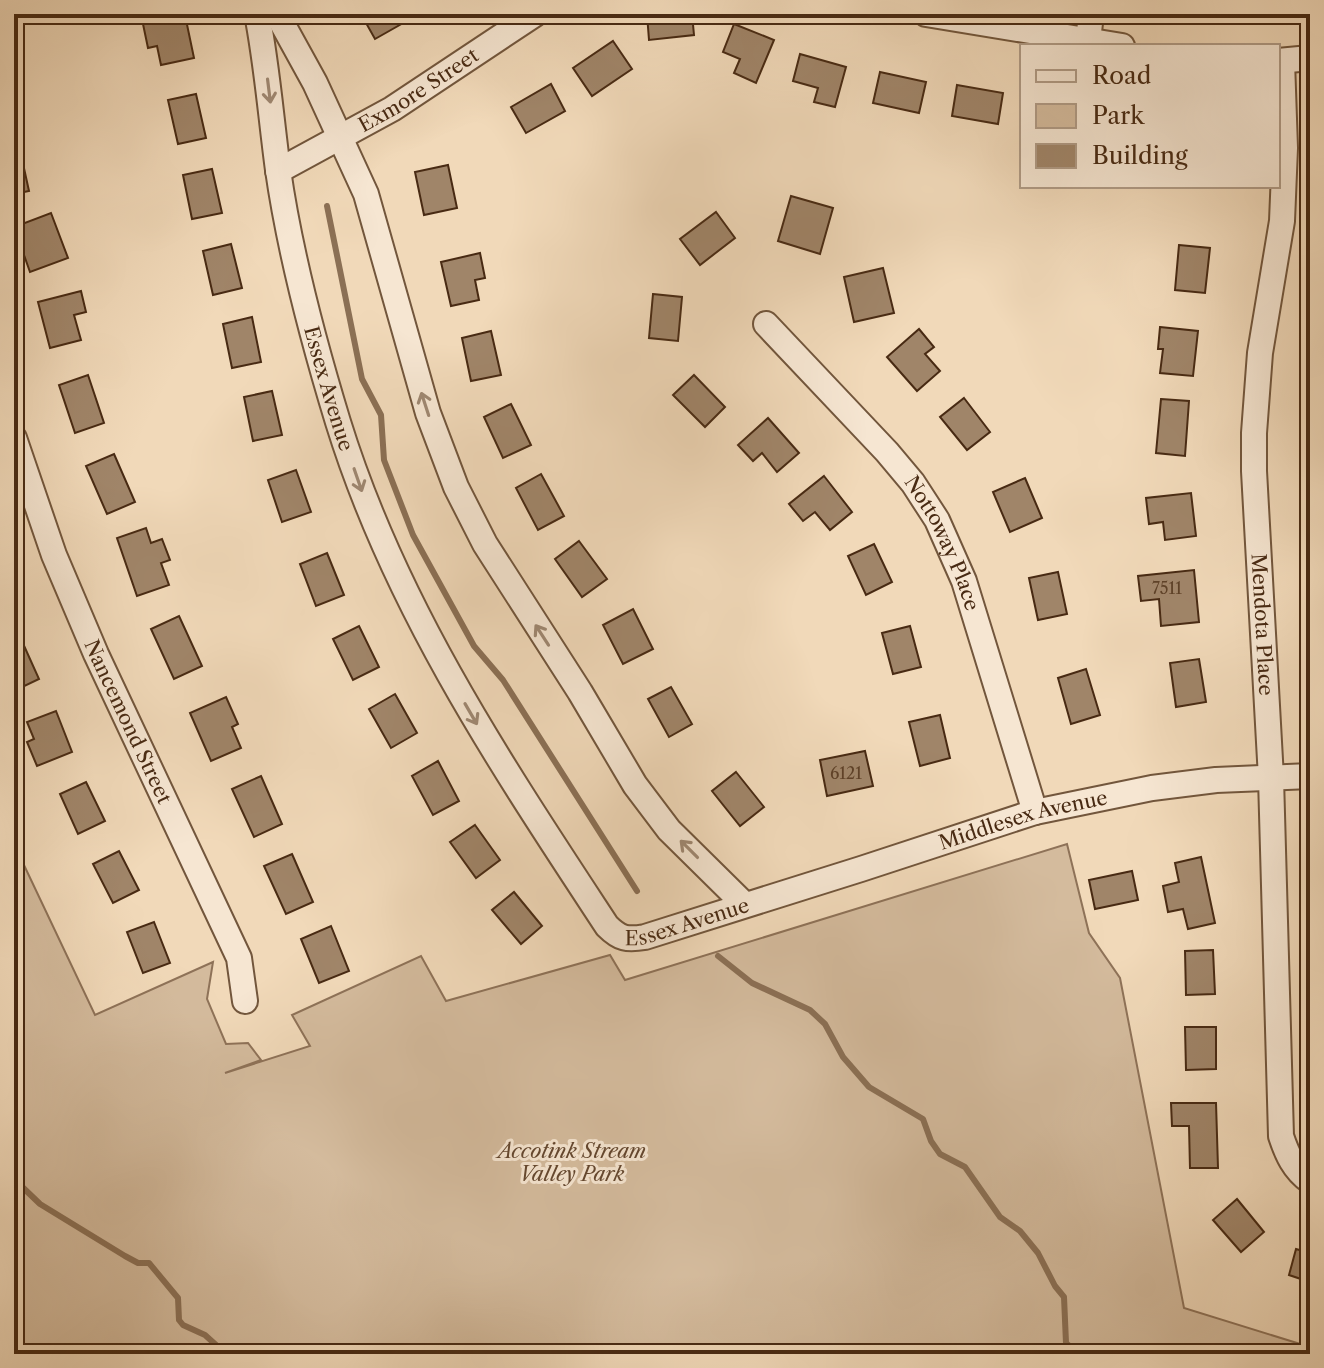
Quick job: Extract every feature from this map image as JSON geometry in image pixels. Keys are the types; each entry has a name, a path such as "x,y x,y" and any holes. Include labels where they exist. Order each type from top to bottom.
{"street":[{"name":"Essex Avenue","path":"257,14 278,171 311,326 338,422 365,500 395,572 437,655 499,762 607,926 621,938 645,937 744,904 669,830 635,785 580,692 485,544 456,487 428,413 366,194 315,83 277,14"},
{"name":"Exmore Street","path":"278,171 392,109 535,14"},
{"path":"926,14 1108,44"},
{"path":"1088,41 1091,14"},
{"path":"1280,61 1310,58"},
{"name":"Mendota Place","path":"1280,61 1285,148 1282,221 1260,353 1254,433 1271,778 1281,1136 1296,1169 1310,1181"},
{"name":"Nottoway Place","path":"766,324 887,452 913,483 937,520 964,581 1035,812"},
{"name":"Nancemond Street","path":"14,438 54,555 96,654 239,958 245,1001"},
{"name":"Middlesex Avenue","path":"744,904 1035,812 1152,788 1216,780 1310,776"}],"green space":[{"name":"Accotink Stream Valley Park","path":"14,844 95,1015 213,962 207,999 226,1044 248,1043 261,1060 225,1073 310,1046 292,1015 421,956 446,1001 610,955 625,980 1067,844 1089,933 1120,978 1184,1308 1310,1347 1310,1354 14,1354"}],"building":[{"path":"361,14 419,14 375,39"},
{"path":"647,14 692,14 694,35 649,40"},
{"path":"185,15 194,58 161,65 157,46 148,48 143,24"},
{"path":"734,24 774,40 756,83 734,73 740,59 723,52"},
{"path":"613,41 632,69 592,96 573,68"},
{"path":"800,54 846,67 835,107 814,102 818,88 793,81"},
{"path":"880,72 926,82 919,113 873,103"},
{"path":"551,84 565,111 526,133 511,107"},
{"path":"957,85 1003,93 998,124 952,116"},
{"path":"196,94 206,138 178,144 168,100"},
{"path":"18,141 29,191 14,194 14,142"},
{"path":"448,165 457,208 424,215 415,172"},
{"path":"212,169 222,213 192,219 183,175"},
{"path":"791,196 833,208 820,254 778,241"},
{"path":"716,212 735,238 700,265 680,239"},
{"path":"51,213 68,258 30,272 14,227"},
{"path":"231,244 242,288 213,295 203,251"},
{"path":"1179,245 1210,248 1205,293 1175,290"},
{"path":"480,253 485,278 475,280 479,300 451,306 441,262"},
{"path":"883,268 894,313 854,322 844,277"},
{"path":"81,291 86,312 74,315 81,340 50,348 38,302"},
{"path":"653,294 682,297 678,341 649,338"},
{"path":"252,317 261,362 232,368 223,324"},
{"path":"1160,327 1198,331 1193,376 1160,373 1163,349 1158,349"},
{"path":"919,329 934,347 925,354 940,371 917,391 887,357"},
{"path":"491,331 501,375 471,381 462,338"},
{"path":"88,375 104,423 75,433 59,385"},
{"path":"694,375 725,407 705,427 673,395"},
{"path":"272,391 282,435 253,441 244,397"},
{"path":"964,398 990,432 967,450 940,417"},
{"path":"1161,399 1189,401 1185,456 1156,453"},
{"path":"511,404 531,445 503,458 484,417"},
{"path":"768,418 799,453 777,472 762,453 753,461 738,445"},
{"path":"114,454 135,502 107,514 86,466"},
{"path":"296,470 311,512 282,522 268,480"},
{"path":"541,474 564,516 538,530 516,488"},
{"path":"824,476 852,512 830,530 815,512 803,521 789,504"},
{"path":"1025,478 1042,518 1010,532 993,492"},
{"path":"1191,493 1196,536 1165,540 1163,522 1149,524 1146,498"},
{"path":"146,528 151,543 162,539 170,560 161,563 169,585 137,596 117,538"},
{"path":"579,541 607,579 582,597 555,559"},
{"path":"874,544 892,582 866,595 848,556"},
{"path":"327,553 344,595 316,606 300,564"},
{"path":"1194,570 1199,622 1161,626 1159,599 1141,601 1138,576"},
{"path":"1058,572 1067,614 1038,620 1029,578"},
{"path":"633,609 653,649 623,664 603,625"},
{"path":"179,616 202,666 174,679 151,629"},
{"path":"359,626 379,667 353,680 333,639"},
{"path":"910,626 921,667 893,674 882,633"},
{"path":"21,639 39,679 14,691 14,642"},
{"path":"1199,659 1206,702 1176,707 1170,663"},
{"path":"1086,669 1100,715 1071,724 1058,678"},
{"path":"671,687 692,724 669,737 648,699"},
{"path":"395,694 417,733 391,748 369,709"},
{"path":"226,697 238,724 232,727 241,748 211,761 190,713"},
{"path":"56,711 72,752 37,766 27,742 34,739 27,722"},
{"path":"940,715 950,758 920,766 909,722"},
{"path":"865,751 873,786 827,796 820,760"},
{"path":"438,761 459,801 433,815 412,776"},
{"path":"736,772 764,807 740,826 712,791"},
{"path":"261,776 282,824 254,837 232,789"},
{"path":"86,782 105,821 78,834 60,794"},
{"path":"475,825 500,860 476,878 450,842"},
{"path":"119,851 139,890 113,903 93,864"},
{"path":"292,854 313,902 286,914 264,866"},
{"path":"1201,857 1215,923 1188,929 1183,909 1168,912 1163,886 1179,882 1175,863"},
{"path":"1132,871 1138,900 1095,909 1089,880"},
{"path":"514,892 542,926 521,944 492,910"},
{"path":"154,922 170,963 143,973 127,932"},
{"path":"331,926 349,971 319,983 301,939"},
{"path":"1213,950 1215,994 1186,995 1185,951"},
{"path":"1185,1027 1216,1027 1216,1069 1186,1070"},
{"path":"1171,1103 1216,1103 1218,1168 1190,1168 1189,1126 1172,1126"},
{"path":"1237,1199 1264,1232 1241,1252 1213,1220"},
{"path":"1296,1249 1310,1253 1310,1282 1289,1275"}],"waterway":[{"path":"327,206 362,379 381,415 384,460 413,535 474,646 503,680 637,891"},
{"path":"718,956 752,983 810,1010 825,1024 843,1057 869,1087 923,1119 931,1141 940,1154 965,1167 1000,1217 1020,1231 1038,1253 1064,1297 1066,1343 1079,1354"},
{"path":"14,1179 40,1204 125,1256 138,1263 149,1263 178,1298 179,1320 183,1325 205,1335 226,1354"}]}
